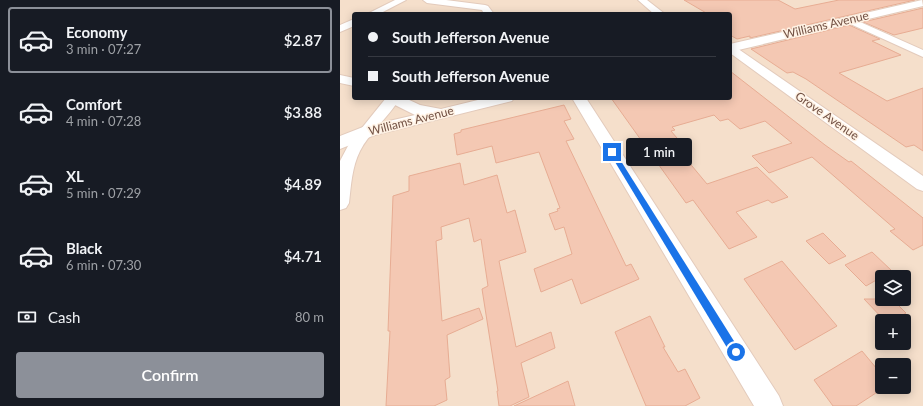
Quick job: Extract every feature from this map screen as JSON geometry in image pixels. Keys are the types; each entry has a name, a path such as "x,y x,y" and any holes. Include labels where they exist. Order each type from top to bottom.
{"street":[{"path":"376,12 402,0"},
{"path":"427,0 485,8 487,12"},
{"path":"642,0 657,12"},
{"name":"Williams Avenue","path":"732,48 923,3"},
{"path":"849,20 923,54"},
{"path":"340,29 352,23"},
{"name":"Grove Avenue","path":"732,49 923,185"},
{"path":"340,79 352,82"},
{"path":"340,203 346,166 356,145 369,131 392,100"},
{"path":"397,100 416,110 442,113"},
{"name":"Williams Avenue","path":"340,143 369,131 497,100"},
{"path":"580,100 768,406"}],"shaded area":[{"path":"340,0 923,0 923,406 340,406"}],"building":[{"path":"684,0 778,0 795,9 839,0 915,0 750,38 750,36 737,39 732,36 732,12 705,12"},
{"path":"923,8 923,28 894,35 863,22"},
{"path":"849,25 880,39 872,41 901,55 839,73 887,101 923,88 923,151 914,145 906,147 806,79 793,72 787,73 751,49"},
{"path":"732,73 825,145 849,162 851,161 923,218 923,245 913,250 890,231 895,229 812,157 769,173 752,156 792,143 765,121 740,129 728,119 720,121 714,115 672,127 675,130 671,131 689,152 682,154 707,184 757,167 788,197 772,203 768,200 736,212 757,237 729,249 693,200 686,203 612,100 732,100"},
{"path":"564,105 571,119 564,121 574,139 566,141 626,266 631,264 639,279 581,304 572,279 541,292 534,269 572,254 564,227 555,230 549,214 558,211 557,209 560,208 539,152 496,163 492,146 457,155 454,134 461,132 461,130"},
{"path":"460,163 464,185 497,175 507,213 515,210 526,252 499,261 516,347 551,332 555,348 521,363 529,397 510,406 499,406 482,289 488,286 481,239 474,242 469,218 441,227 442,239 436,241 442,321 479,308 483,319 447,335 450,377 445,380 447,400 434,406 386,406 390,331 388,331 393,196 409,191 409,176"},
{"path":"823,233 846,256 829,264 806,241"},
{"path":"872,252 891,270 875,270 875,281 866,286 845,265"},
{"path":"782,261 837,326 795,350 744,279"},
{"path":"864,299 875,299 875,306 899,306 906,313 904,314 878,314"},
{"path":"650,316 665,347 663,347 678,372 685,369 700,398 685,406 646,406 615,332"},
{"path":"862,351 875,367 875,394 856,406 833,406 814,380"},
{"path":"568,381 575,406 514,406"}],"route":[{"path":"612,152 736,352"}]}
